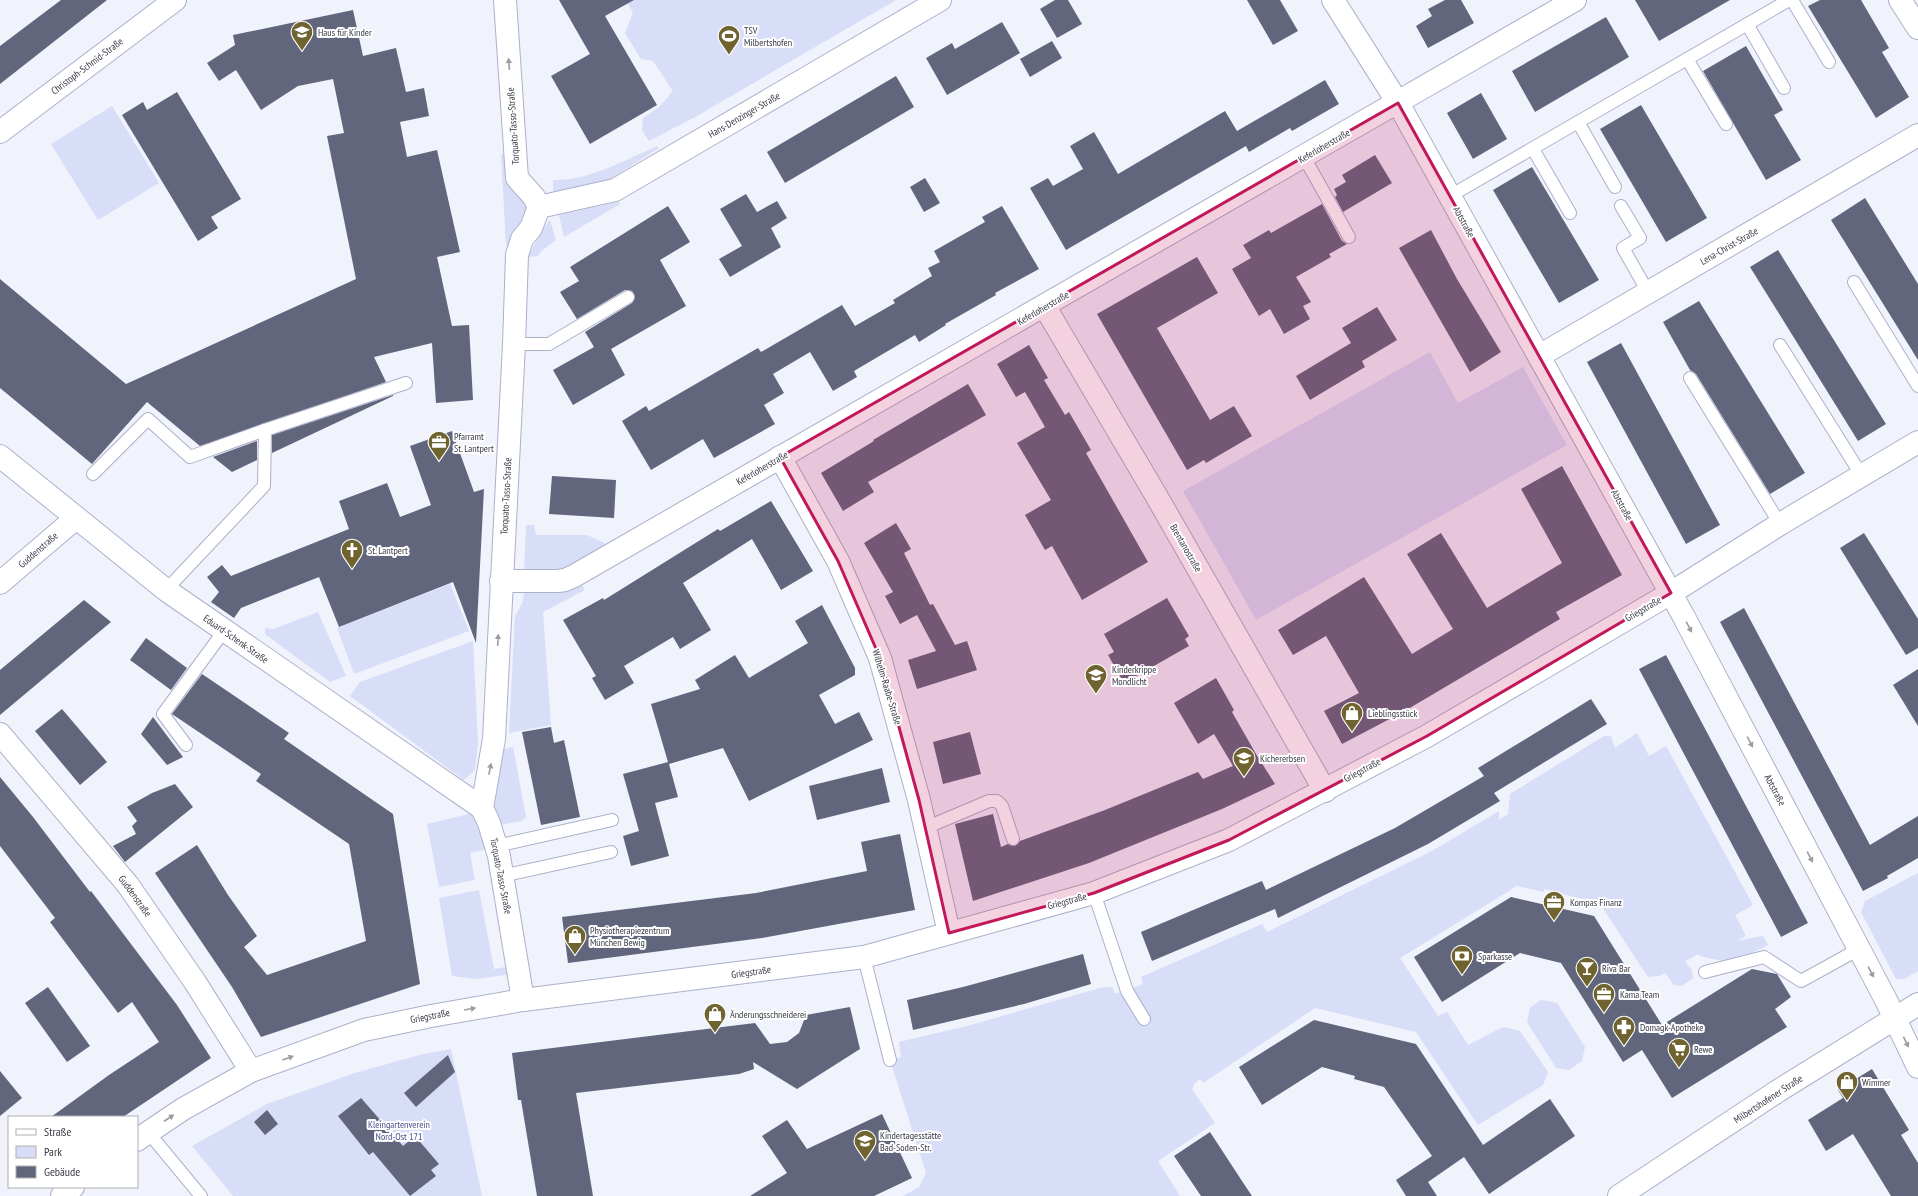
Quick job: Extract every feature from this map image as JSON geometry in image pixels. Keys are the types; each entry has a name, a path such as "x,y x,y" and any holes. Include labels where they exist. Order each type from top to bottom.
{"street":[{"name":"Christoph-Schmid-Straße","path":"0,132 175,0"},
{"name":"Torquato-Tasso-Straße","path":"505,0 517,178 534,197 539,207 531,228 522,239 517,256 494,740 482,808 489,823 496,846 523,1000"},
{"name":"Abtstraße","path":"1333,0 1398,103 1671,593 1895,1018 1918,1067"},
{"name":"Keferloherstraße","path":"501,581 565,580 1045,307 1575,0"},
{"path":"1900,0 1918,28"},
{"name":"Hans-Denzinger-Straße","path":"539,207 616,190 929,3"},
{"name":"Lena-Christ-Straße","path":"1539,356 1918,135"},
{"name":"Brentanostraße","path":"1045,307 1157,497 1325,791"},
{"name":"Griegstraße","path":"142,1136 183,1109 251,1071 364,1030 438,1014 523,1000 864,957 1094,894 1229,840 1325,791 1427,736 1671,593 1780,524 1918,442"},
{"name":"Eduard-Schenk-Straße","path":"0,456 166,590 482,808"},
{"name":"Wilhelm-Raabe-Straße","path":"780,457 838,561 880,658 925,828 949,934"},
{"name":"Guddenstraße","path":"0,583 76,518"},
{"name":"Guddenstraße","path":"0,734 128,885 195,982 251,1071"},
{"name":"Milbertshofener Straße","path":"1619,1196 1778,1091 1918,1004"},
{"path":"62,1196 72,1188"}],"lane":[{"path":"1450,196 1789,0"},
{"path":"1792,0 1829,62"},
{"path":"1747,24 1784,88"},
{"path":"1687,59 1726,124"},
{"path":"1578,122 1615,187"},
{"path":"1532,149 1570,213"},
{"path":"1304,157 1349,237"},
{"path":"1622,206 1640,238 1623,248 1648,292"},
{"path":"1854,282 1918,386"},
{"path":"514,344 549,344 628,297"},
{"path":"1780,345 1862,476"},
{"path":"1690,378 1780,524"},
{"path":"93,474 148,419 190,457 265,430 406,383"},
{"path":"166,590 264,486 265,430"},
{"path":"186,745 162,714 224,631"},
{"path":"925,828 989,801 997,801 1002,806 1013,839"},
{"path":"496,846 612,820"},
{"path":"502,876 611,852"},
{"path":"1094,894 1127,991 1144,1019"},
{"path":"1705,972 1764,957 1801,981 1859,949"},
{"path":"864,957 890,1060"},
{"path":"142,1136 201,1196"}],"highlighted area":[{"path":"1398,103 1671,593 1427,736 1229,840 1094,893 949,933 919,800 880,658 838,561 780,457"}],"green space":[{"name":"TSV Milbertshofen","path":"626,0 896,0 697,116 649,141 642,130 643,118 659,107 673,91 653,61 641,59 625,33 633,13"},
{"path":"112,106 159,183 98,220 51,144"},
{"path":"657,146 659,148 607,181 553,197 553,180 580,177 606,169"},
{"path":"501,154 506,154 530,208 512,245 506,245"},
{"path":"619,202 620,204 564,237 559,215"},
{"path":"550,220 556,240 541,251 538,256 528,257 542,230"},
{"path":"1430,352 1458,403 1523,367 1567,445 1256,620 1183,491"},
{"path":"526,525 534,525 536,535 587,535 607,544 562,573 524,573"},
{"path":"580,582 585,590 543,612 551,725 509,733 515,616 523,602 524,590"},
{"path":"450,584 469,631 354,674 337,628"},
{"path":"318,612 346,676 330,682 265,634 265,628 273,629"},
{"path":"473,641 478,743 475,770 464,780 350,696 360,682"},
{"path":"1637,733 1649,756 1666,746 1753,905 1735,915 1746,936 1736,941 1763,936 1768,945 1731,963 1700,956 1699,954 1685,961 1692,971 1693,978 1682,986 1674,985 1665,973 1659,976 1648,977 1600,904 1545,889 1543,892 1517,886 1400,958 1438,1016 1447,1012 1468,1045 1503,1027 1520,1031 1548,1072 1543,1085 1478,1125 1416,1032 1315,1008 1203,1083 1200,1079 1195,1083 1192,1089 1215,1123 1158,1161 1180,1196 903,1196 919,1187 926,1173 890,1060 901,1057 899,1042 971,1025 1100,988 1112,987 1115,994 1143,984 1141,977 1262,924 1267,932 1432,851 1499,811 1499,820 1508,814 1510,794 1604,736 1611,736 1615,748"},
{"path":"513,747 526,817 522,821 499,825 490,810 499,750"},
{"path":"473,813 480,826 487,849 470,853 475,880 439,887 427,824"},
{"path":"1918,873 1918,971 1904,979 1896,979 1861,912 1865,901"},
{"path":"479,890 494,969 511,966 512,974 477,979 452,976 439,898"},
{"path":"1541,1000 1557,1003 1585,1047 1582,1061 1569,1070 1556,1068 1527,1022 1530,1008"},
{"name":"Kleingartenverein Nord-Ost 171","path":"451,1049 482,1196 233,1196 192,1146 267,1104 355,1073 423,1054"}],"building":[{"path":"61,0 107,0 0,84 0,46"},
{"path":"559,0 634,0 605,16 657,105 590,144 551,76 590,54"},
{"path":"1055,0 1068,0 1082,24 1057,38 1040,9"},
{"path":"1247,0 1280,0 1298,31 1273,45"},
{"path":"1445,0 1461,0 1474,23 1428,48 1416,26 1432,16 1428,9"},
{"path":"1635,0 1730,0 1659,41"},
{"path":"1820,0 1861,0 1889,48 1882,52 1909,97 1876,118 1808,6"},
{"path":"353,10 363,56 396,48 406,92 424,88 429,116 400,122 407,157 437,150 460,252 437,257 452,326 469,325 473,400 436,403 432,343 374,357 386,382 200,446 147,402 92,464 0,388 0,279 126,384 356,279 327,136 344,133 333,79 298,86 261,110 236,70 219,81 207,63 235,45 233,35"},
{"path":"1606,17 1629,57 1535,112 1512,71"},
{"path":"1002,22 1020,53 947,95 926,58 952,43 955,49"},
{"path":"1052,41 1062,58 1030,77 1020,59"},
{"path":"1746,46 1783,110 1774,115 1801,160 1766,180 1703,71"},
{"path":"896,76 914,107 785,183 767,152"},
{"path":"1325,80 1339,104 1292,131 1290,128 1249,152 1246,146 1066,250 1030,188 1048,178 1053,186 1083,169 1070,146 1094,132 1118,174 1225,111 1237,131"},
{"path":"177,92 241,199 211,217 218,228 198,241 122,115 143,102 147,110"},
{"path":"1481,93 1507,139 1473,159 1447,113"},
{"path":"1641,105 1707,218 1666,242 1600,129"},
{"path":"1375,155 1392,183 1343,212 1335,197 1337,195 1334,189 1346,182 1342,175"},
{"path":"1532,167 1599,280 1559,303 1493,190"},
{"path":"925,178 940,203 924,212 910,187"},
{"path":"746,194 757,212 777,201 787,218 771,228 781,247 730,277 719,259 742,246 720,209"},
{"path":"1865,198 1918,284 1918,360 1831,220"},
{"path":"1322,204 1342,241 1347,244 1329,254 1331,257 1296,277 1311,302 1303,306 1310,319 1284,334 1270,309 1259,316 1232,269 1251,258 1243,245 1269,230 1271,233"},
{"path":"668,206 690,242 660,260 686,306 611,349 625,375 573,405 553,370 594,347 585,332 632,303 635,297 632,291 625,290 577,319 560,292 579,281 570,267"},
{"path":"1002,206 1039,269 995,293 996,295 945,324 946,325 919,342 915,335 854,371 857,377 833,391 810,352 773,374 784,393 764,405 775,424 714,458 703,439 651,470 622,421 646,406 649,411 758,348 761,352 842,305 855,326 895,303 893,300 932,276 928,268 940,262 934,251 985,222 982,217"},
{"path":"1431,230 1457,279 1501,352 1470,372 1399,248"},
{"path":"1778,250 1886,424 1858,441 1750,267"},
{"path":"1197,257 1218,293 1157,328 1210,420 1234,406 1252,436 1206,463 1204,460 1187,470 1097,314"},
{"path":"1699,301 1805,473 1770,494 1696,374 1690,370 1663,322"},
{"path":"1377,307 1397,340 1362,361 1365,367 1310,400 1296,376 1351,343 1342,328"},
{"path":"1621,343 1720,525 1686,544 1587,362"},
{"path":"1029,345 1048,378 1044,380 1065,415 1069,412 1091,450 1086,453 1148,562 1082,600 1052,546 1045,550 1025,515 1051,500 1017,443 1045,427 1025,392 1016,397 997,364"},
{"path":"968,384 986,415 868,482 874,492 843,511 821,473 874,441 873,440"},
{"path":"393,396 272,453 272,435"},
{"path":"452,431 474,492 484,489 476,643 453,582 339,627 319,577 241,608 234,618 211,602 219,592 207,577 222,565 231,576 349,529 339,501 387,483 400,517 431,505 410,446"},
{"path":"257,441 257,460 232,472 213,457"},
{"path":"1562,466 1622,575 1556,612 1560,619 1403,712 1342,744 1324,711 1359,693 1326,636 1293,655 1278,630 1364,577 1412,654 1453,629 1407,554 1441,533 1487,608 1562,563 1521,489"},
{"path":"552,476 616,480 614,518 549,514"},
{"path":"771,501 813,571 781,590 752,539 683,583 711,630 680,649 673,637 624,666 634,683 605,700 592,678 596,676 563,620 603,598 604,600 718,529 720,531"},
{"path":"896,523 911,549 904,553 930,605 933,604 955,645 967,641 977,670 917,689 908,660 936,651 917,615 900,624 885,596 893,592 864,543"},
{"path":"1864,533 1918,619 1918,648 1906,655 1840,548"},
{"path":"1167,598 1189,636 1185,639 1189,646 1124,683 1108,655 1114,652 1104,634"},
{"path":"84,600 111,622 0,715 0,670"},
{"path":"822,605 855,668 855,675 819,695 835,724 859,712 873,740 749,801 723,748 669,764 678,797 655,803 669,856 631,866 623,836 639,831 623,774 668,762 651,704 700,689 695,680 735,655 749,678 808,643 795,621"},
{"path":"1744,608 1870,845 1918,816 1918,858 1887,876 1888,878 1863,891 1720,622"},
{"path":"146,638 187,668 171,690 130,660"},
{"path":"1666,655 1808,923 1781,937 1639,669"},
{"path":"1918,669 1918,726 1893,685"},
{"path":"202,674 289,733 284,739 393,814 420,984 261,1037 232,987 155,873 197,845 228,895 257,936 244,947 267,975 366,941 349,844 256,781 261,774 172,714"},
{"path":"1216,678 1234,710 1232,712 1275,784 1222,809 1089,863 973,901 955,824 993,814 1001,847 1008,844 1015,846 1020,841 1105,810 1198,772 1203,779 1233,766 1214,734 1198,744 1174,703"},
{"path":"1591,699 1607,724 1494,793 1500,801 1428,844 1278,918 1275,909 1152,961 1141,932 1262,881 1266,890 1395,828 1484,776 1478,768"},
{"path":"62,709 107,762 80,785 35,731"},
{"path":"153,717 183,757 167,765 141,734"},
{"path":"551,727 554,743 564,740 580,817 541,825 522,732"},
{"path":"970,732 981,774 943,784 933,742"},
{"path":"882,768 890,802 817,820 809,786"},
{"path":"0,777 33,817 90,892 91,891 177,1005 211,1058 124,1116 52,1116 109,1075 159,1042 132,1002 118,1013 50,922 55,918 0,846"},
{"path":"175,784 193,807 125,862 113,846 136,834 132,826 137,821 127,807 152,793"},
{"path":"900,834 915,910 762,938 568,963 562,917 756,893 867,871 861,842"},
{"path":"1511,897 1594,916 1662,1025 1752,969 1777,974 1791,997 1775,1009 1787,1027 1672,1098 1642,1050 1623,1062 1561,963 1520,953 1442,1002 1414,957"},
{"path":"1083,954 1091,984 1024,1004 913,1030 907,1000 963,987"},
{"path":"48,987 90,1046 67,1062 25,1003"},
{"path":"850,1007 860,1049 797,1089 753,1062 754,1069 739,1074 576,1093 593,1196 537,1196 521,1100 518,1100 512,1053 755,1023 770,1044 787,1042 799,1033 806,1015"},
{"path":"1314,1020 1416,1044 1483,1145 1550,1099 1575,1136 1489,1194 1464,1157 1428,1182 1437,1196 1406,1196 1396,1180 1432,1156 1384,1087 1354,1079 1355,1076 1322,1067 1262,1105 1239,1067"},
{"path":"448,1055 455,1072 416,1107 404,1093"},
{"path":"1872,1069 1909,1130 1901,1135 1918,1163 1918,1196 1891,1196 1853,1134 1826,1151 1808,1120 1843,1098 1838,1090"},
{"path":"0,1071 22,1098 0,1116"},
{"path":"361,1098 403,1146 415,1136 439,1164 431,1170 436,1176 410,1196 373,1152 369,1155 338,1116"},
{"path":"267,1110 278,1124 265,1135 254,1122"},
{"path":"882,1114 912,1178 874,1196 750,1196 787,1173 762,1136 787,1120 807,1149"},
{"path":"1210,1132 1252,1196 1201,1196 1174,1156"}],"place":[{"name":"Haus für Kinder","path":"302,52"},
{"name":"TSV Milbertshofen","path":"729,56"},
{"name":"Pfarramt St. Lantpert","path":"439,462"},
{"name":"St. Lantpert","path":"352,570"},
{"name":"Kinderkrippe Mondlicht","path":"1096,694"},
{"name":"Lieblingsstück","path":"1352,732"},
{"name":"Kichererbsen","path":"1244,778"},
{"name":"Kompas Finanz","path":"1554,922"},
{"name":"Physiotherapiezentrum München Bewig","path":"575,956"},
{"name":"Sparkasse","path":"1462,976"},
{"name":"Riva Bar","path":"1587,988"},
{"name":"Kama Team","path":"1604,1014"},
{"name":"Änderungsschneiderei","path":"715,1034"},
{"name":"Domagk-Apotheke","path":"1624,1046"},
{"name":"Rewe","path":"1679,1068"},
{"name":"Wimmer","path":"1847,1102"},
{"name":"Kindertagesstätte Bad-Soden-Str.","path":"865,1160"}]}
